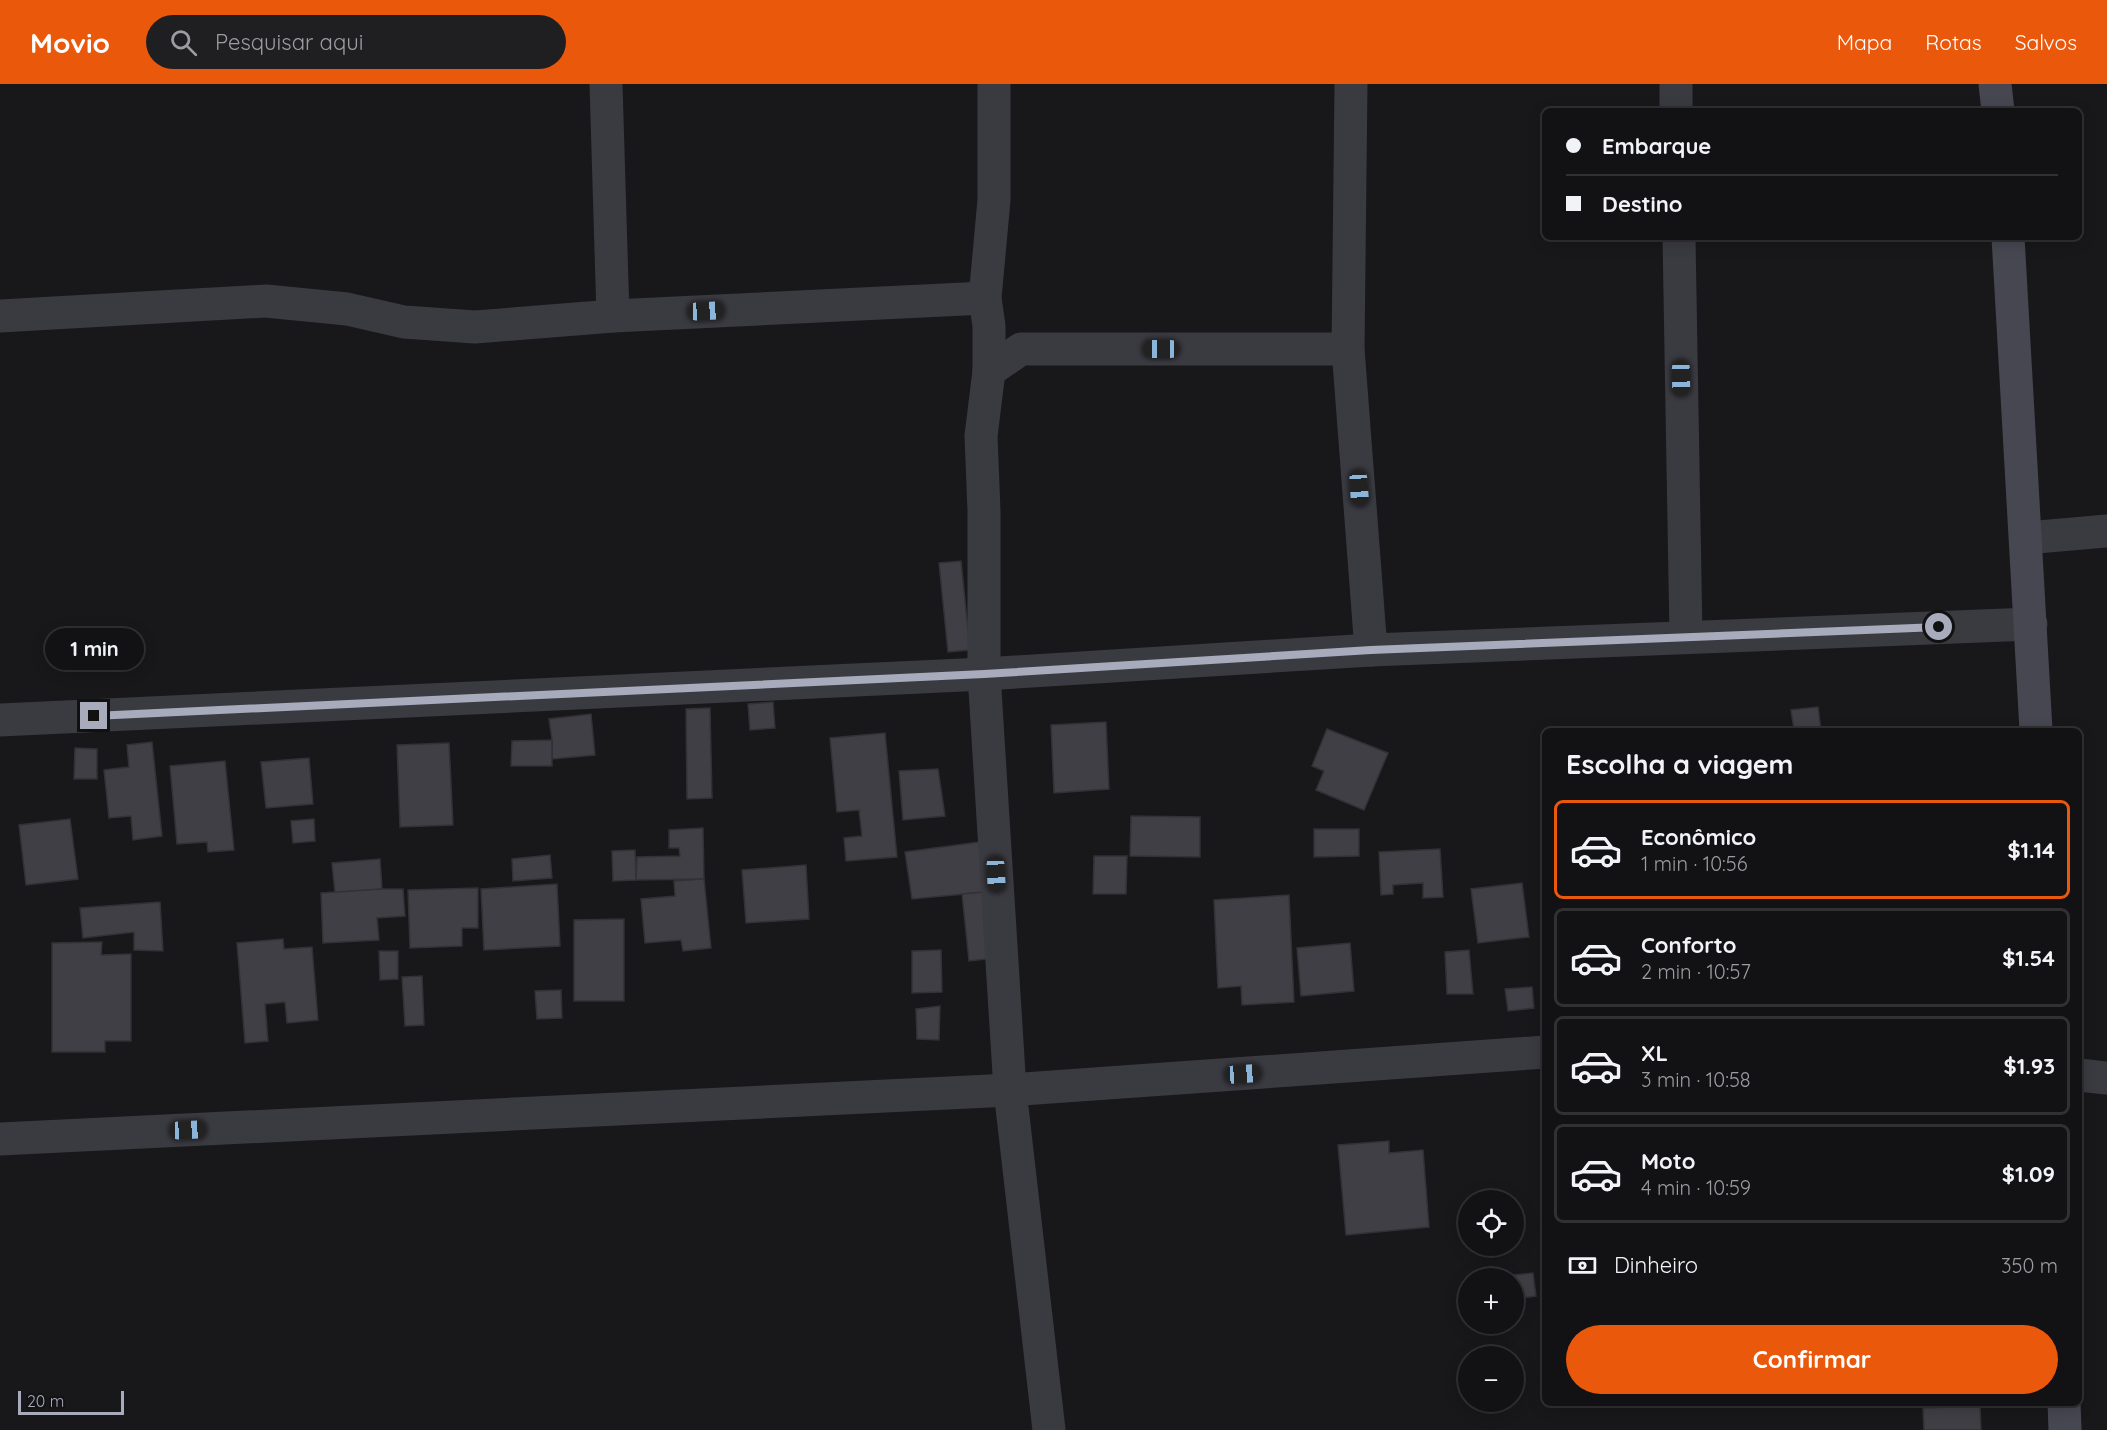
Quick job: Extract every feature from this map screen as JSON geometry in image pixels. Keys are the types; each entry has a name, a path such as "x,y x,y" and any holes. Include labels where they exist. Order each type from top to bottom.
{"street":[{"path":"606,84 613,316"},
{"path":"994,84 994,200 987,312 989,371 981,436 984,511 984,674 1010,1090 1049,1430"},
{"path":"1351,84 1348,349 1371,650"},
{"path":"1676,84 1676,108"},
{"path":"1995,84 1998,108"},
{"path":"1678,240 1686,637"},
{"path":"2008,240 2036,728"},
{"path":"0,316 266,301 347,309 404,322 475,327 613,316 987,312 1021,349"},
{"path":"989,371 1021,349 1348,349"},
{"path":"2026,538 2107,531"},
{"path":"0,720 984,674 1371,650 2031,624"},
{"path":"0,1139 1010,1090 1542,1052"},
{"path":"2082,1075 2107,1078"},
{"path":"2064,1406 2065,1430"}],"building":[{"path":"961,561 970,650 948,652 939,563"},
{"path":"773,702 775,728 750,730 748,704"},
{"path":"1818,707 1821,728 1794,728 1791,710"},
{"path":"710,708 712,798 687,799 686,709"},
{"path":"591,714 595,755 552,759 549,719"},
{"path":"1106,722 1109,789 1054,793 1051,725"},
{"path":"1327,729 1388,753 1364,810 1316,790 1324,771 1312,766"},
{"path":"885,733 897,857 846,861 844,838 862,836 859,810 837,812 830,738"},
{"path":"552,740 552,766 511,766 512,741"},
{"path":"152,742 162,836 133,840 131,816 109,818 104,770 129,767 127,745"},
{"path":"449,743 453,825 400,827 397,745"},
{"path":"75,748 97,749 97,779 74,779"},
{"path":"309,758 313,804 266,808 261,762"},
{"path":"225,761 234,850 208,852 207,842 177,844 170,766"},
{"path":"938,769 945,816 903,820 899,771"},
{"path":"1131,816 1200,817 1200,857 1130,856"},
{"path":"70,819 78,879 26,885 19,825"},
{"path":"314,819 315,841 293,843 291,821"},
{"path":"703,828 704,879 636,880 637,857 680,856 679,848 669,848 669,830"},
{"path":"1314,829 1359,829 1359,856 1314,857"},
{"path":"994,840 996,891 912,899 905,852"},
{"path":"1440,849 1443,897 1423,898 1423,883 1393,885 1393,894 1381,895 1379,852"},
{"path":"635,850 636,880 613,881 612,851"},
{"path":"550,855 552,878 513,881 512,859"},
{"path":"1094,856 1127,856 1126,894 1093,894"},
{"path":"380,859 382,889 335,893 332,863"},
{"path":"806,865 809,919 746,923 742,870"},
{"path":"704,879 711,948 683,951 681,940 645,943 641,899 675,896 674,881"},
{"path":"1522,883 1529,937 1478,943 1471,889"},
{"path":"557,884 560,946 484,950 481,889"},
{"path":"478,888 478,928 462,928 462,946 410,948 408,890"},
{"path":"403,889 405,916 377,918 379,940 323,943 321,893"},
{"path":"996,891 1003,957 969,961 962,894"},
{"path":"1289,895 1294,1002 1242,1005 1241,986 1218,988 1214,900"},
{"path":"160,902 163,951 134,950 134,932 83,938 80,908"},
{"path":"624,919 624,1001 574,1001 574,920"},
{"path":"283,939 284,949 312,947 318,1020 287,1023 285,1002 265,1004 268,1041 245,1043 237,943"},
{"path":"102,942 101,955 131,954 131,1041 105,1041 105,1052 52,1052 52,943"},
{"path":"1350,943 1354,991 1301,996 1297,948"},
{"path":"941,950 942,992 912,993 912,951"},
{"path":"1469,950 1473,994 1447,994 1445,952"},
{"path":"379,951 398,951 398,979 380,980"},
{"path":"422,976 424,1025 405,1026 402,977"},
{"path":"1532,987 1534,1008 1508,1011 1505,989"},
{"path":"561,990 562,1018 537,1019 535,991"},
{"path":"940,1006 939,1040 917,1039 916,1009"},
{"path":"1389,1141 1389,1153 1423,1150 1429,1227 1346,1235 1338,1145"},
{"path":"1533,1273 1536,1296 1524,1298 1524,1274"},
{"path":"1980,1406 1981,1430 1924,1430 1923,1408"}],"route":[{"path":"94,716 984,674 1371,650 1939,627"}]}
